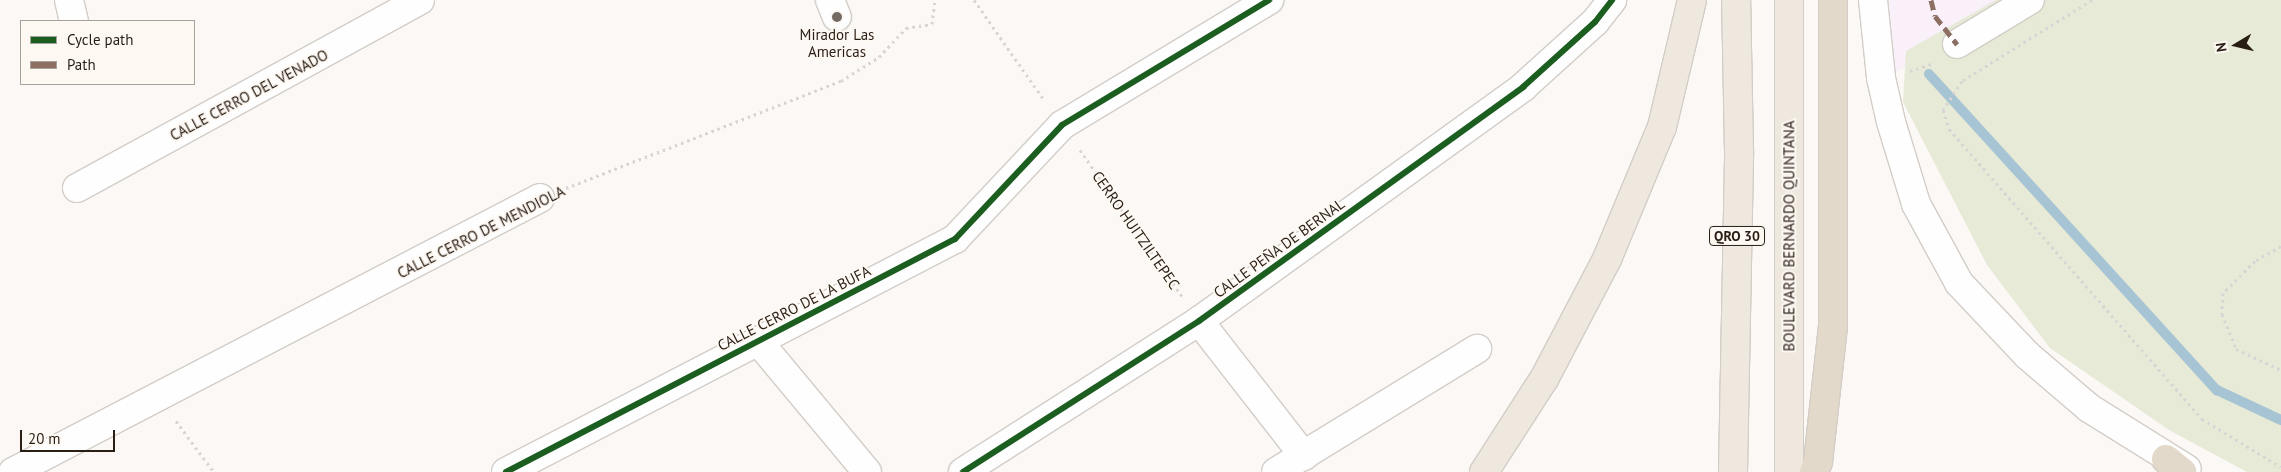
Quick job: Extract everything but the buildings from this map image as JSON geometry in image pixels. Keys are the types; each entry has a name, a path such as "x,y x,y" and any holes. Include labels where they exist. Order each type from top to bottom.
{"highway":[{"path":"1814,472 1818,462 1834,326 1834,0"}],"main road":[{"path":"1484,472 1544,379 1606,259 1662,127 1692,0"},
{"name":"QRO 30","path":"1733,472 1739,151 1736,0"},
{"name":"BOULEVARD BERNARDO QUINTANA","path":"1789,0 1789,472"}],"street":[{"path":"69,0 74,20"},
{"name":"CALLE CERRO DEL VENADO","path":"77,188 420,0"},
{"name":"CALLE CERRO DE LA BUFA","path":"506,472 955,238 1062,125 1269,0"},
{"name":"CALLE PEÑA DE BERNAL","path":"962,472 1199,321 1523,87 1595,22 1612,0"},
{"path":"1873,0 1881,78 1891,122 1916,204 1959,283 2034,361 2089,408 2174,465 2193,472"},
{"path":"1949,53 2030,0"},
{"name":"CALLE CERRO DE MENDIOLA","path":"13,472 159,399 540,198"},
{"path":"1199,321 1304,456"},
{"path":"758,341 868,472"},
{"path":"1276,472 1477,349"}],"path":[{"path":"2092,0 1962,81 1943,110 1949,129 2202,419 2281,467"},
{"path":"1917,69 1949,53"},
{"path":"2281,246 2255,261 2223,293 2222,314 2236,349 2281,370"},
{"path":"159,399 214,472"}],"shaded area":[{"path":"1873,0 2030,0 1957,44 1881,78"}],"green space":[{"path":"1996,0 2281,0 2281,472 2247,472 2169,430 2050,348 1987,265 1903,102 1906,51"}],"waterway":[{"path":"1929,74 2217,390 2281,420"}],"marked path":[{"path":"1931,0 1935,16 1957,44"}],"cycle path":[{"path":"506,472 955,239 1062,125 1269,0"},
{"path":"963,472 1199,321 1523,87 1595,22 1612,0"}],"place":[{"name":"Mirador Las Americas","path":"837,17"}]}
